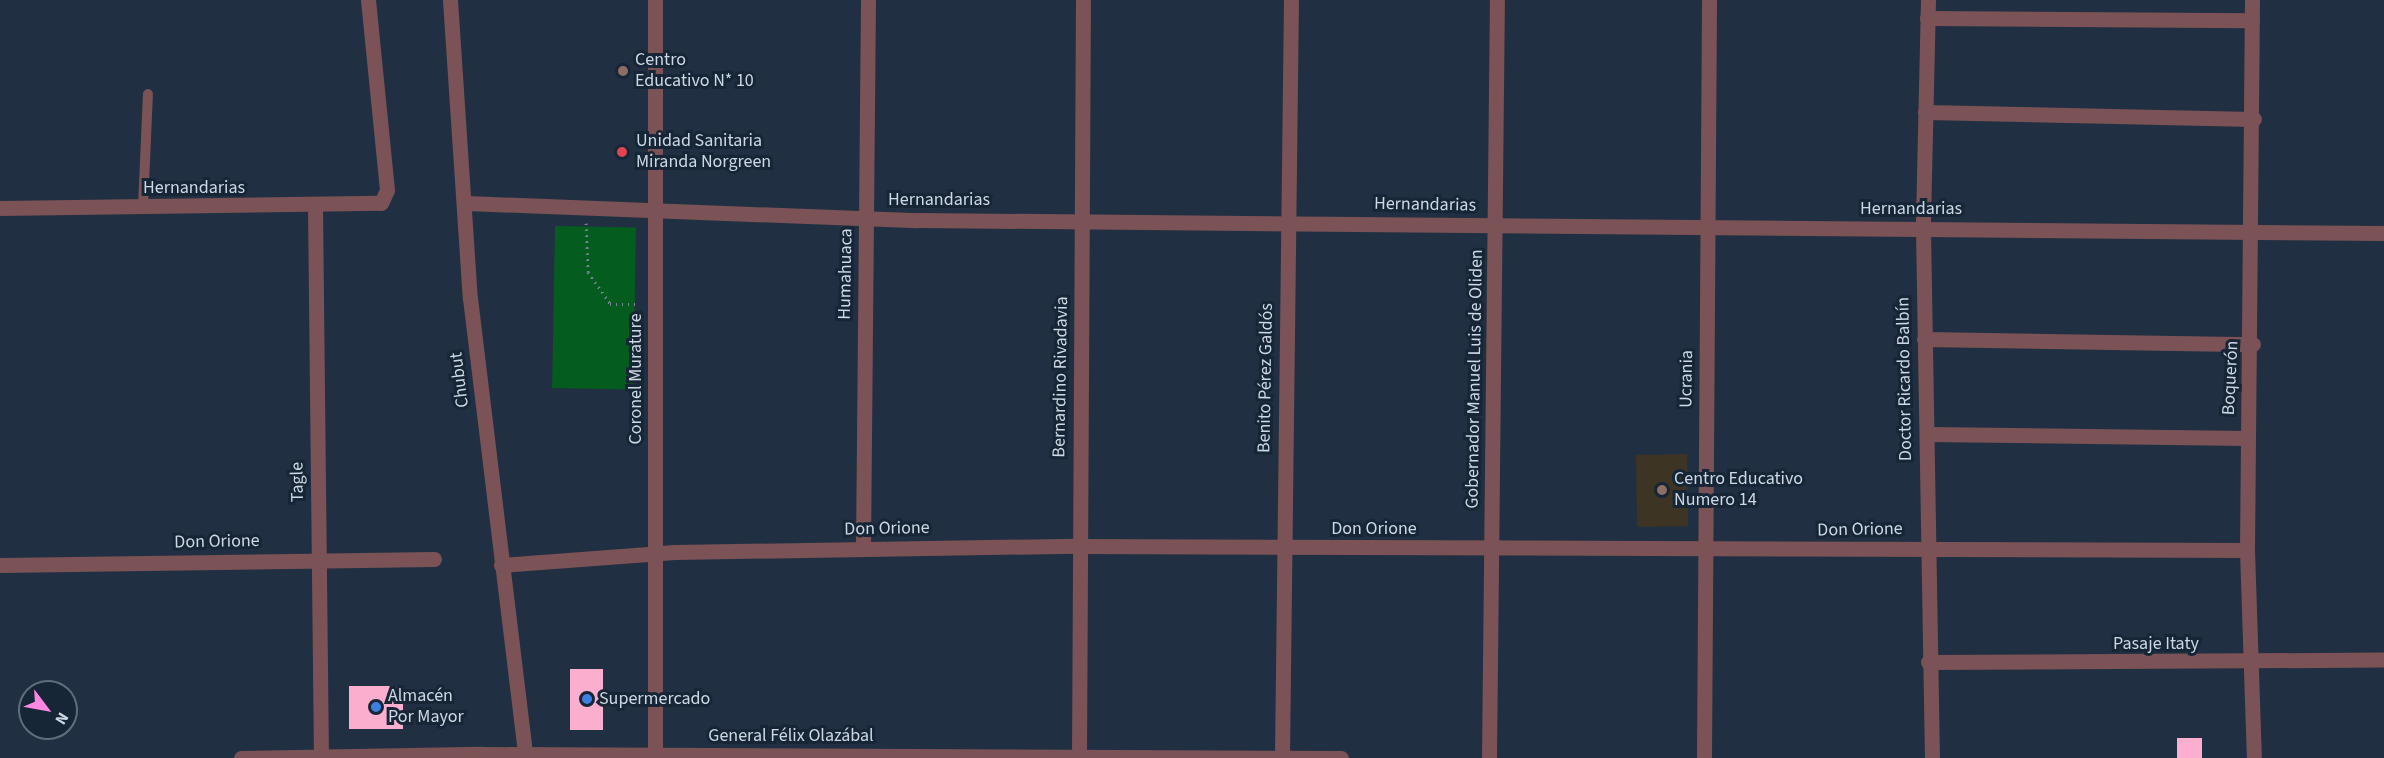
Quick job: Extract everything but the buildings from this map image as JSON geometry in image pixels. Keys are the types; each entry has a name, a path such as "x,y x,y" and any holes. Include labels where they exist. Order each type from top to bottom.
{"street":[{"name":"Hernandarias","path":"0,208 375,205 385,198 368,0"},
{"name":"Chubut","path":"450,0 466,203 470,298 525,754"},
{"name":"Coronel Murature","path":"655,0 655,757"},
{"name":"Humahuaca","path":"863,549 868,0"},
{"name":"Bernardino Rivadavia","path":"1079,756 1078,546 1083,218 1083,0"},
{"name":"Benito Pérez Galdós","path":"1282,756 1291,0"},
{"name":"Gobernador Manuel Luis de Oliden","path":"1489,758 1497,225 1497,0"},
{"name":"Ucrania","path":"1704,758 1703,551 1709,0"},
{"name":"Doctor Ricardo Balbín","path":"1928,0 1923,229 1927,434 1926,549 1932,758"},
{"name":"Boquerón","path":"2252,0 2253,344 2247,438 2247,550 2254,758"},
{"path":"1927,18 2252,20"},
{"path":"1925,112 2254,119"},
{"name":"Hernandarias","path":"466,203 866,219 1083,218 1708,228 2252,230 2384,233"},
{"name":"Tagle","path":"315,206 321,758"},
{"path":"1924,339 2253,344"},
{"path":"1927,434 2247,438"},
{"name":"Don Orione","path":"501,565 655,556 863,549 1078,546 1703,551 2247,550"},
{"name":"Don Orione","path":"0,565 434,559"},
{"name":"Pasaje Itaty","path":"1928,662 2251,664 2384,660"},
{"name":"General Félix Olazábal","path":"242,758 525,754 655,757 1282,756 1341,758"}],"lane":[{"path":"143,207 148,94"}],"path":[{"path":"585,209 588,273 610,304 656,304"}],"shaded area":[{"name":"Centro Educativo Numero 14","path":"1687,454 1688,526 1637,527 1636,455"}],"green space":[{"path":"555,226 636,227 633,389 552,388"}],"place":[{"name":"Centro Educativo N* 10","path":"623,71"},
{"name":"Unidad Sanitaria Miranda Norgreen","path":"622,152"},
{"name":"Centro Educativo Numero 14","path":"1662,490"},
{"name":"Supermercado","path":"587,699"},
{"name":"Almacén Por Mayor","path":"376,707"}]}
